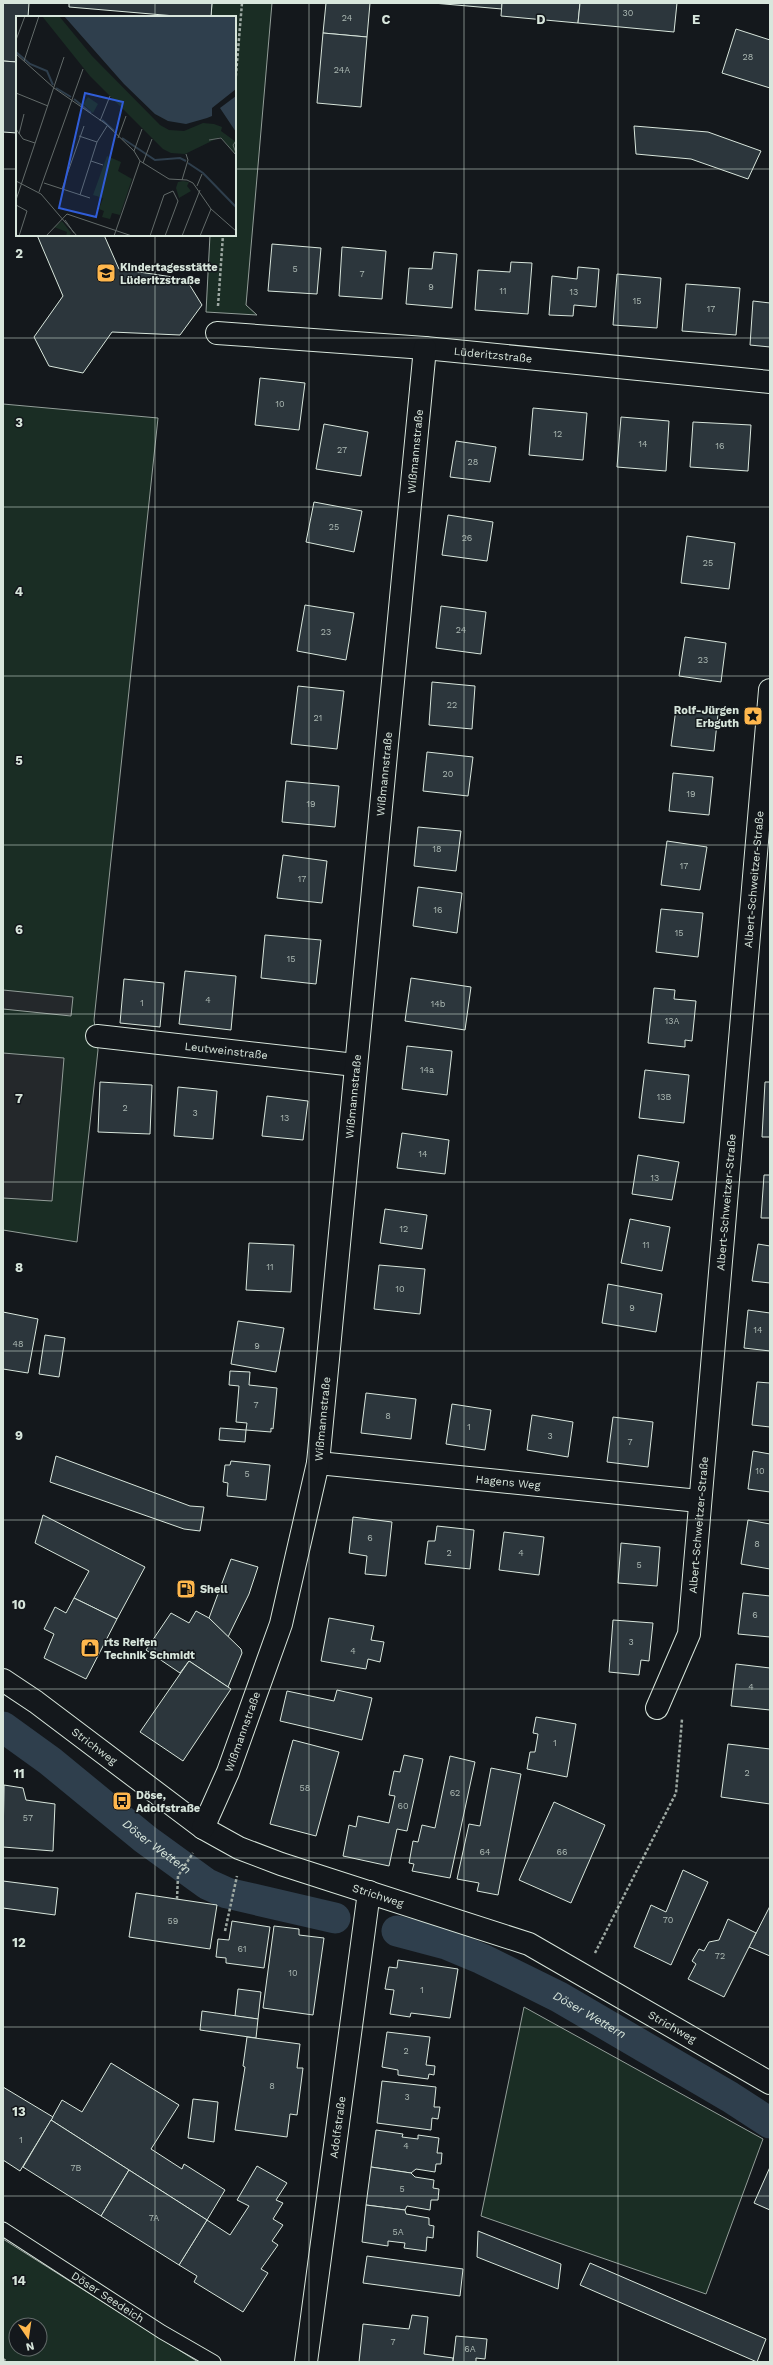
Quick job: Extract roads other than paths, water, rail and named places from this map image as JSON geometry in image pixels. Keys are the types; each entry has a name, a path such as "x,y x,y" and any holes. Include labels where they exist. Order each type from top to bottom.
{"street":[{"name":"Lüderitzstraße","path":"216,333 425,348 770,382"},
{"name":"Wißmannstraße","path":"203,1828 228,1772 281,1624 318,1463 425,348"},
{"name":"Albert-Schweitzer-Straße","path":"657,1708 689,1634 770,690"},
{"name":"Leutweinstraße","path":"97,1036 355,1065"},
{"name":"Hagens Weg","path":"318,1463 700,1502"},
{"name":"Strichweg","path":"3,1680 36,1702 203,1828 244,1850 528,1944 770,2083"},
{"name":"Adolfstraße","path":"306,2362 369,1892"}],"lane":[{"name":"Döser Seedeich","path":"3,2230 162,2332 214,2362"}],"waterway":[{"name":"Döser Wettern","path":"3,1727 50,1761 145,1839 207,1884 227,1893 335,1918"},
{"name":"Döser Wettern","path":"397,1931 446,1944 482,1959 559,1997 730,2097 770,2123"}],"place":[{"name":"Kindertagesstätte Lüderitzstraße","path":"106,273"},
{"name":"Rolf-Jürgen Erbguth","path":"753,716"},
{"name":"Shell","path":"186,1589"},
{"name":"rts Reifen Technik Schmidt","path":"90,1648"},
{"name":"Döse, Adolfstraße","path":"122,1801"}]}
